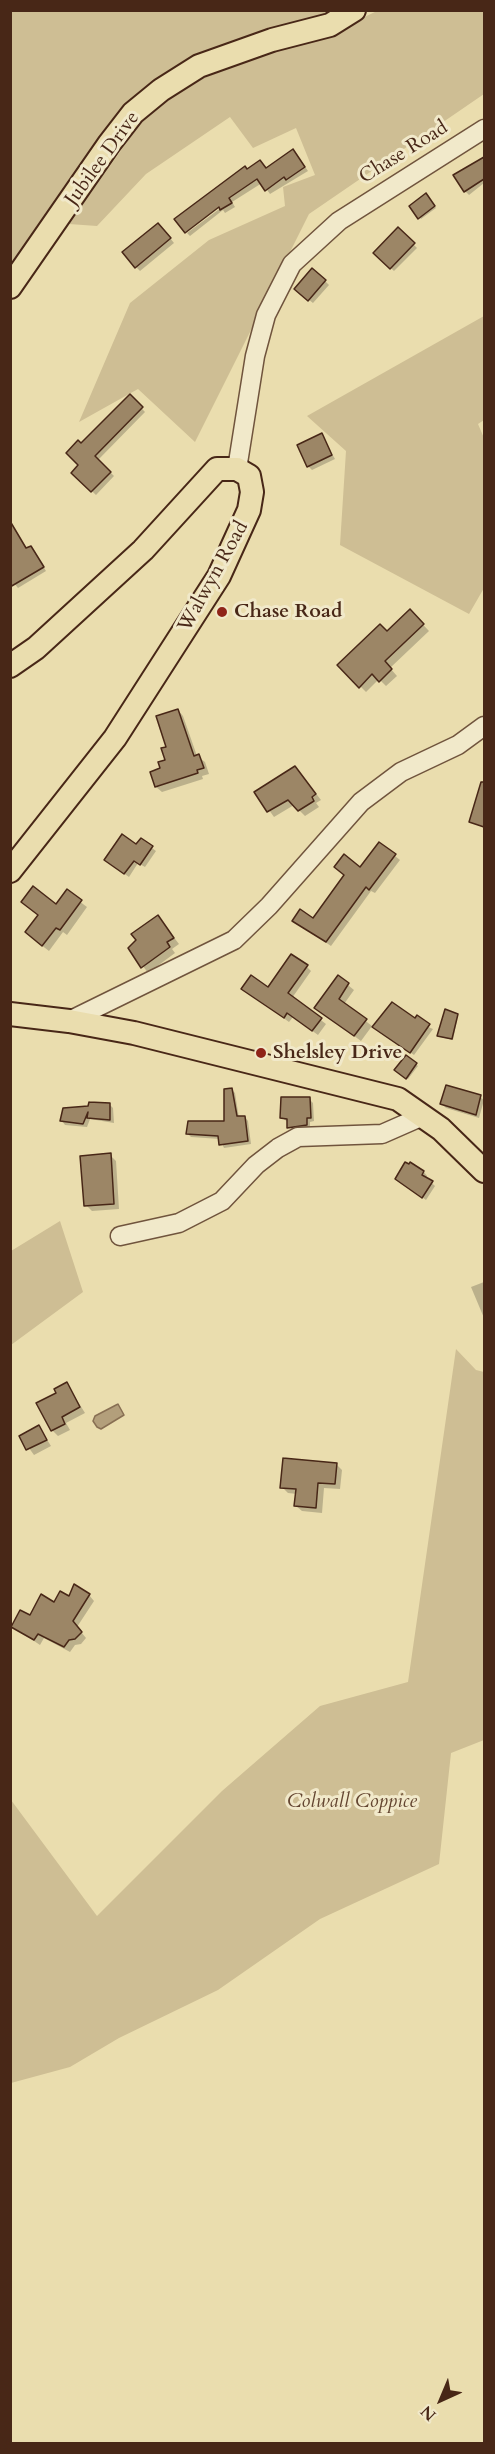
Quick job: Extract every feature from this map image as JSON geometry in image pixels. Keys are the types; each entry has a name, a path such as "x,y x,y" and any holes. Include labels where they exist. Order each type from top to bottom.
{"main road":[{"name":"Jubilee Drive","path":"10,287 109,144 133,113 161,90 199,66 272,40 330,25 354,10"},
{"path":"10,666 36,648 134,558 217,470 237,469"},
{"name":"Walwyn Road","path":"10,871 60,812 115,738 219,576 249,510 252,492 249,476 237,469"},
{"path":"10,1014 69,1021 134,1033 398,1099 441,1129 484,1171"}],"street":[{"name":"Chase Road","path":"237,469 255,356 266,315 292,264 339,221 484,129"},
{"path":"69,1021 234,940 268,906 361,802 401,771 458,745 484,726"},
{"path":"120,1236 179,1223 222,1201 256,1165 278,1148 298,1137 382,1134 423,1116"}],"green space":[{"path":"10,11 339,11 191,62 133,113 11,285"},
{"path":"377,11 484,11 484,94 309,214 195,442 138,389 79,422 130,303 209,240 285,206 283,187 315,175 296,128 253,148 230,117 146,174 97,226 69,224 141,122 178,90 250,57 337,30"},
{"path":"484,316 484,420 478,424 484,438 484,588 469,614 340,545 346,451 307,416"},
{"path":"60,1221 83,1292 11,1345 11,1251"},
{"name":"Colwall Coppice","path":"456,1349 476,1370 484,1372 484,1740 451,1753 439,1864 320,1919 218,1990 119,2038 70,2067 11,2083 11,1800 97,1916 222,1791 320,1706 408,1682"}],"shaded area":[{"path":"118,1404 124,1415 101,1429 97,1427 93,1421 95,1416"}],"building":[{"path":"293,149 305,167 286,180 284,177 265,191 257,179 229,198 232,203 220,210 219,207 185,233 174,219 245,166 247,169 260,160 266,168"},
{"path":"484,157 484,179 464,192 453,175"},
{"path":"426,193 435,206 418,219 409,206"},
{"path":"158,223 171,238 135,268 122,252"},
{"path":"398,227 415,243 390,269 373,253"},
{"path":"312,268 326,280 308,301 294,289"},
{"path":"130,394 143,407 95,456 111,472 91,492 71,473 78,465 66,453 78,440 81,443"},
{"path":"322,433 332,455 307,467 297,445"},
{"path":"10,521 26,548 31,546 44,567 10,587"},
{"path":"410,609 424,624 385,661 392,669 379,682 372,674 359,688 337,665 380,624 387,631"},
{"path":"178,709 194,756 199,754 204,768 197,770 198,773 155,787 150,772 160,768 158,762 165,760 161,748 166,747 156,716"},
{"path":"295,766 316,794 312,797 314,801 298,811 288,800 267,812 254,792"},
{"path":"481,782 484,782 484,827 469,822"},
{"path":"122,834 136,844 141,838 153,846 140,865 134,861 124,874 104,860"},
{"path":"379,842 396,854 369,890 366,887 326,942 292,921 300,909 313,918 344,875 334,867 344,854 360,867"},
{"path":"33,886 56,904 67,889 82,900 60,930 56,928 42,946 25,932 38,915 21,902"},
{"path":"158,915 174,938 167,942 170,947 141,968 128,948 136,940 131,934"},
{"path":"291,954 308,965 288,993 322,1018 312,1031 287,1013 284,1018 241,989 251,975 268,987"},
{"path":"338,975 349,983 339,999 367,1019 354,1036 314,1008"},
{"path":"392,1002 415,1018 417,1015 430,1024 410,1053 372,1027"},
{"path":"445,1009 458,1014 452,1039 437,1036"},
{"path":"406,1055 417,1063 406,1079 394,1070"},
{"path":"446,1085 481,1095 476,1115 440,1104"},
{"path":"232,1088 237,1116 245,1116 248,1141 219,1145 218,1136 186,1134 188,1121 224,1121 224,1089"},
{"path":"281,1097 310,1097 311,1118 307,1118 307,1125 287,1128 287,1119 280,1118"},
{"path":"89,1102 110,1103 110,1120 87,1118 88,1112 83,1124 60,1121 63,1108 88,1106"},
{"path":"111,1153 114,1204 84,1206 80,1156"},
{"path":"405,1162 409,1164 410,1162 424,1171 422,1175 433,1181 422,1198 395,1179"},
{"path":"67,1382 80,1407 62,1417 65,1424 51,1431 36,1403 56,1393 54,1389"},
{"path":"39,1425 47,1440 26,1450 19,1436"},
{"path":"283,1458 337,1463 335,1484 318,1483 316,1508 294,1506 296,1489 280,1488"},
{"path":"74,1584 90,1594 73,1621 82,1632 75,1639 69,1640 64,1647 38,1634 34,1640 11,1627 20,1610 30,1615 41,1594 54,1602 60,1591 69,1596"}],"place":[{"name":"Chase Road","path":"222,612"},
{"name":"Shelsley Drive","path":"261,1053"}]}
